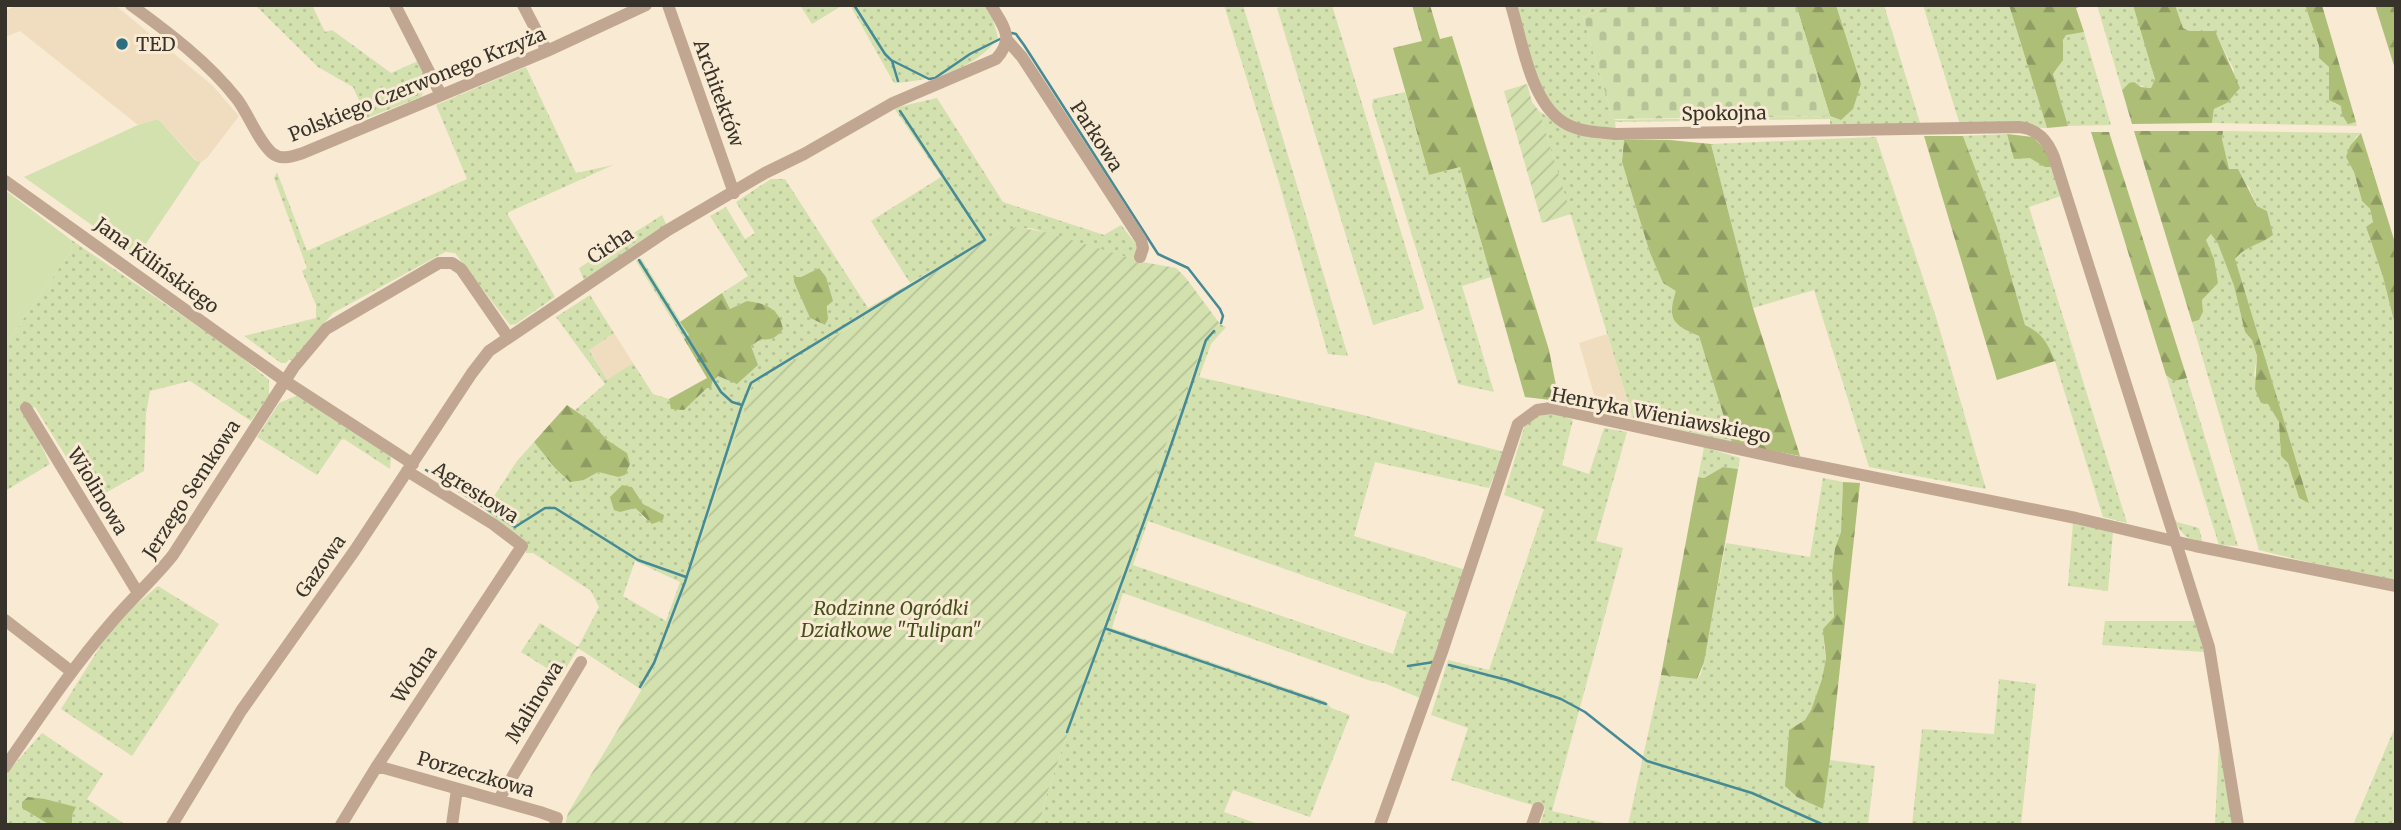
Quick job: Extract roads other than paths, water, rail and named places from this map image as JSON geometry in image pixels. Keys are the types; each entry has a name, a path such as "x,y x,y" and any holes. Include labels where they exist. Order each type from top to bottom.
{"street":[{"name":"Polskiego Czerwonego Krzyża","path":"131,5 161,27 215,75 237,99 271,152 277,156 290,157 547,51 646,5"},
{"path":"395,5 441,95"},
{"path":"523,5 547,51"},
{"name":"Architektów","path":"668,5 734,193"},
{"name":"Parkowa","path":"991,5 1006,32 1005,46 1022,57 1141,240 1143,248 1140,257"},
{"name":"Spokojna","path":"1511,5 1538,92 1559,120 1582,130 1615,134 2019,127 2040,135 2049,144 2054,157 2175,540"},
{"name":"Cicha","path":"508,337 668,230 765,173 893,103 996,59 1005,46"},
{"name":"Jana Kilińskiego","path":"5,181 285,381"},
{"path":"410,468 285,381 294,368 331,324 439,263 452,263 461,270 508,337"},
{"name":"Gazowa","path":"172,825 242,711 355,550 481,359 508,337"},
{"name":"Jerzego Semkowa","path":"5,767 72,672 112,622 173,555 285,381"},
{"name":"Wiolinowa","path":"26,408 138,593"},
{"name":"Henryka Wieniawskiego","path":"1380,825 1438,666 1518,424 1537,410 1550,408 2195,546 2396,586"},
{"name":"Agrestowa","path":"410,468 522,547"},
{"path":"2175,540 2209,647 2238,825"},
{"name":"Wodna","path":"341,825 522,547"},
{"path":"5,620 72,672"},
{"name":"Malinowa","path":"499,799 582,662"},
{"name":"Porzeczkowa","path":"377,766 499,799 557,818 555,825"},
{"path":"452,825 457,789"},
{"path":"1532,825 1538,808"}],"waterway":[{"path":"854,5 891,60 929,79 1000,39"},
{"path":"1012,33 1016,34 1024,45 1158,254 1188,268 1220,309 1223,316 1221,323"},
{"path":"892,61 898,81"},
{"path":"640,687 654,663 685,582 751,383 985,240 900,111"},
{"path":"639,260 721,392 732,402 742,405"},
{"path":"1067,732 1154,493 1206,340 1214,331"},
{"path":"426,470 515,527 545,508 555,508 638,560 686,577"},
{"path":"1107,629 1326,704"},
{"path":"1408,666 1434,662"},
{"path":"1449,665 1507,680 1561,699 1585,712 1647,761 1752,793 1824,825"}],"place":[{"name":"TED","path":"122,44"}],"park label":[{"name":"Rodzinne Ogródki Działkowe \"Tulipan\"","path":"891,619"}]}
